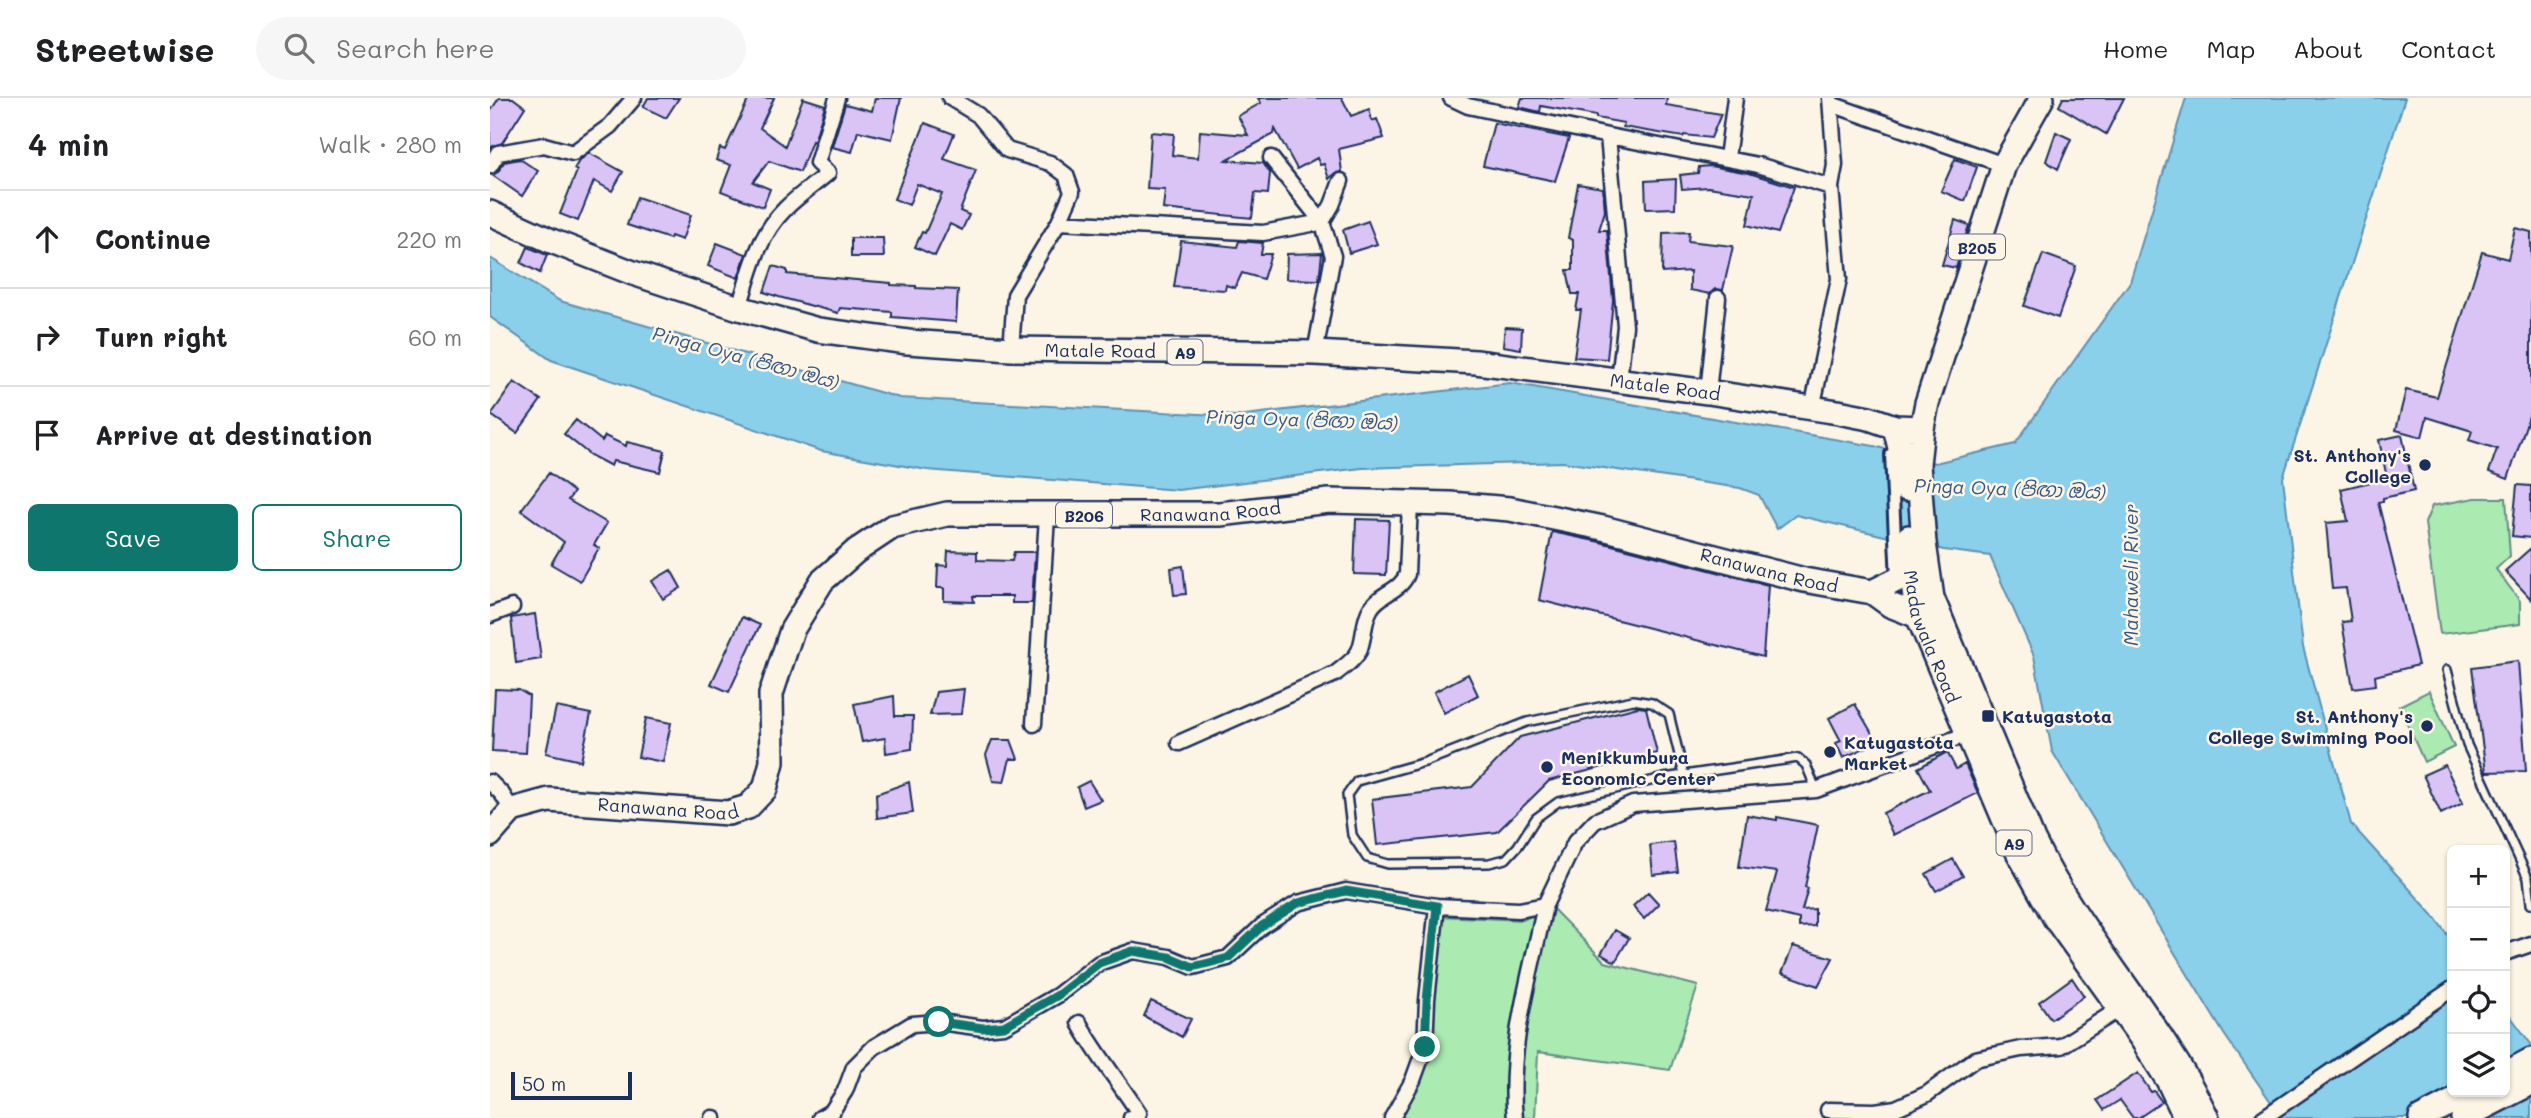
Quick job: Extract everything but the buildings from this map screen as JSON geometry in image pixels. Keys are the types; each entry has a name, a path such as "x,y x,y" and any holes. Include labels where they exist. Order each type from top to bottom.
{"main road":[{"name":"Madawala Road","path":"2042,98 2004,165 1927,403 1917,464 1911,557 1932,598 1977,731 2032,878 2055,918 2121,1008 2168,1080 2186,1118"},
{"name":"Matale Road","path":"490,213 633,273 739,308 818,330 908,342 1011,349 1315,353 1476,362 1708,392 1869,418 1894,436 1922,428"},
{"path":"1894,436 1927,403"},
{"name":"Madawala Road","path":"1894,436 1905,481 1918,616 2051,877 2171,1051 2207,1118"},
{"name":"Ranawana Road","path":"512,810 550,800 728,813 748,807 765,789 772,762 771,694 792,630 822,581 856,551 892,527 947,514 1220,514 1329,501 1485,506 1544,514 1804,580 1872,592"},
{"path":"1872,592 1911,557"},
{"name":"B206","path":"1872,592 1889,605 1918,616"},
{"path":"1918,616 1932,598"},
{"path":"490,835 512,810"},
{"path":"2510,1071 2531,1060"},
{"path":"2463,1118 2531,1083"},
{"path":"2421,1118 2461,1097"}],"street":[{"path":"490,166 498,153 544,145 573,153 610,125 634,98"},
{"path":"739,308 765,234 785,209 828,173 817,163 837,98"},
{"path":"950,98 978,115 1006,150 1050,163 1066,175 1072,192 1059,222 1015,295 1011,349"},
{"path":"1451,98 1468,106 1727,158 1831,187"},
{"path":"1727,158 1735,98"},
{"path":"1812,409 1839,279 1831,187 1835,165 1831,101 2004,165"},
{"path":"1608,136 1625,326 1619,381"},
{"path":"1270,158 1322,222 1333,256 1315,353"},
{"path":"1059,222 1263,233 1322,222 1341,181"},
{"path":"1708,392 1718,298"},
{"path":"1179,743 1335,674 1353,659 1359,650 1369,610 1377,600 1404,582 1407,574 1410,503"},
{"path":"1034,724 1046,516"},
{"path":"490,615 512,607"},
{"path":"1515,1118 1513,1077 1523,1011 1545,905 1576,842 1595,821 1633,804 1816,790 1977,731"},
{"path":"490,782 512,810"},
{"path":"828,1116 845,1091 855,1067 874,1047 912,1024 939,1022 983,1028 1004,1026 1058,995 1099,963 1133,951 1169,957 1193,967 1228,958 1262,926 1298,903 1346,891 1437,906 1519,910 1545,905"},
{"path":"1392,1118 1413,1080 1425,1047 1437,906"},
{"path":"2510,951 2531,944"},
{"path":"2265,1117 2447,992"},
{"path":"1828,1110 1875,1111 1896,1108 1927,1094 1975,1059 2021,1049 2061,1046 2121,1008"},
{"path":"1079,1023 1097,1055 1117,1079 1139,1113 1132,1118"}],"lane":[{"path":"2447,670 2467,745 2528,878 2531,904"},
{"path":"1684,775 1669,714 1652,703 1633,700 1527,722 1425,762 1357,781 1347,795 1352,835 1367,858 1388,864 1489,863 1506,859 1536,818 1558,802 1587,794 1684,775 1798,758 1806,765 1816,790"}],"green space":[{"path":"2475,498 2506,498 2510,556 2496,569 2520,601 2520,624 2440,634 2425,523 2432,506"},
{"name":"St. Anthony's College Swimming Pool","path":"2429,691 2454,747 2424,762 2399,706"},
{"path":"1550,906 1605,962 1698,986 1670,1070 1538,1052 1535,1118 1392,1118 1413,1080 1439,916 1523,920"}],"water":[{"path":"2186,98 2405,98 2283,478 2303,647 2351,824 2447,934 2447,1097 2510,1097 2510,1016 2531,1044 2531,1118 2282,1118 2224,1034 2052,751 2034,656 1990,556 1944,550 1796,515 1777,529 1759,495 1740,488 1563,462 1362,468 1178,490 927,470 821,451 551,360 490,317 490,258 560,301 900,398 1236,416 1510,383 1874,446 1935,463 2015,444 2130,282"}],"place":[{"name":"St. Anthony's College","path":"2425,465"},
{"name":"Katugastota","path":"1988,716"},
{"name":"St. Anthony's College Swimming Pool","path":"2427,726"},
{"name":"Katugastota Market","path":"1830,752"},
{"name":"Menikkumbura Economic Center","path":"1547,767"}],"route":[{"path":"939,1022 983,1028 1004,1026 1058,995 1099,963 1133,951 1169,957 1193,967 1228,958 1262,926 1298,903 1346,891 1437,906 1425,1047"}],"water label":[{"name":"Pinga Oya (පිඟා ඔය)","path":"746,357"},
{"name":"Pinga Oya (පිඟා ඔය)","path":"1302,419"},
{"name":"Pinga Oya (පිඟා ඔය)","path":"2010,488"},
{"name":"Mahaweli River","path":"2130,575"}]}
